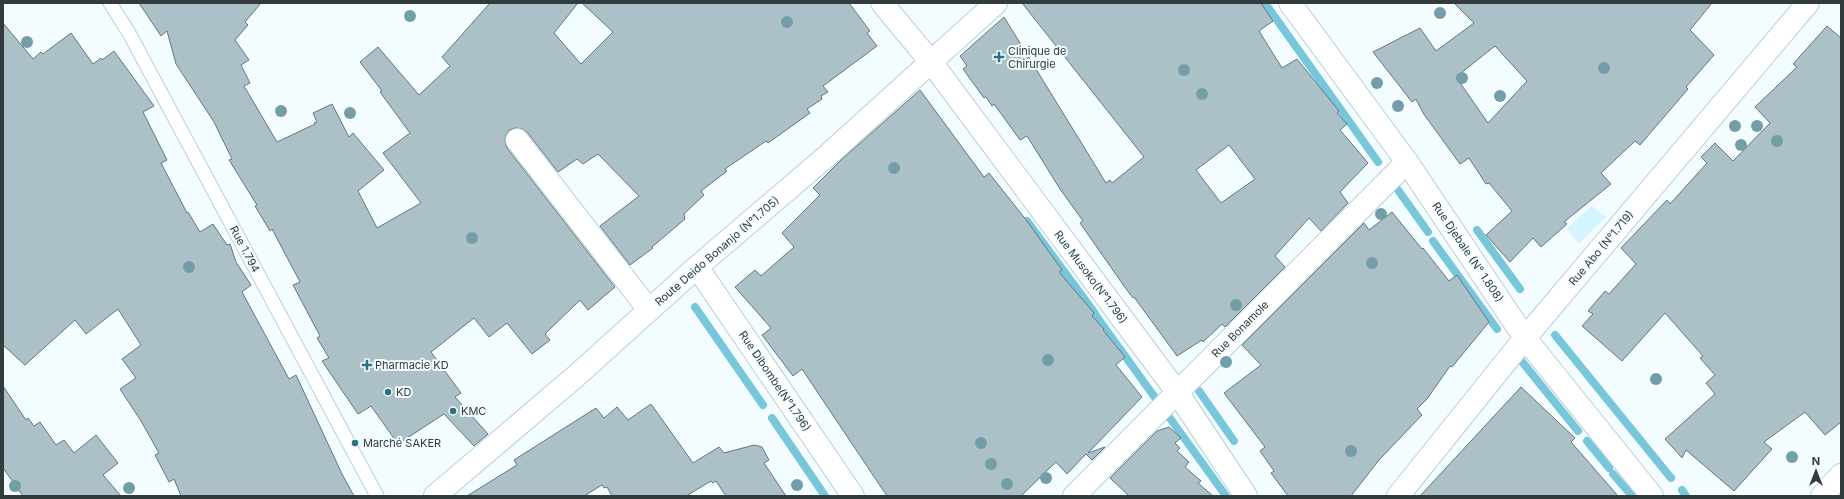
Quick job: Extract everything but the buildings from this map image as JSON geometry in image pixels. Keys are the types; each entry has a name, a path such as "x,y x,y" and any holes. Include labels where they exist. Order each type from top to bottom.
{"street":[{"name":"Rue Musoko(N°1.796)","path":"882,3 931,62 1177,392 1246,496"},
{"name":"Route Deido Bonanjo (N°1.705)","path":"435,496 576,376 697,267 828,155 996,3"},
{"name":"Rue Djebale (N° 1.808)","path":"1290,3 1407,162 1525,338 1652,496"},
{"name":"Rue Abo (N°1.719)","path":"1398,496 1525,338 1808,3"},
{"path":"517,140 649,310"},
{"name":"Rue Bonamole","path":"1074,496 1407,162"},
{"name":"Rue Dibombe(N°1.796)","path":"697,267 853,496"},
{"path":"1822,496 1841,475"}],"lane":[{"name":"Rue 1.794","path":"110,3 136,47 377,496"}],"shaded area":[{"path":"1592,206 1606,217 1579,243 1566,229"}],"waterway":[{"path":"1265,3 1378,162"},
{"path":"1398,190 1428,232"},
{"path":"1027,221 1094,312"},
{"path":"1477,230 1520,289"},
{"path":"1433,241 1497,329"},
{"path":"695,307 763,405"},
{"path":"1094,313 1226,496"},
{"path":"1555,335 1671,478"},
{"path":"1519,358 1578,431"},
{"path":"1199,391 1234,441"},
{"path":"772,418 825,496"},
{"path":"1587,441 1609,468"},
{"path":"1613,474 1632,496"},
{"path":"1682,490 1686,496"}],"place":[{"name":"Clinique de Chirurgie","path":"999,57"},
{"name":"Pharmacie KD","path":"367,365"},
{"name":"KD","path":"388,392"},
{"name":"KMC","path":"453,411"},
{"name":"Marché SAKER","path":"355,443"}]}
